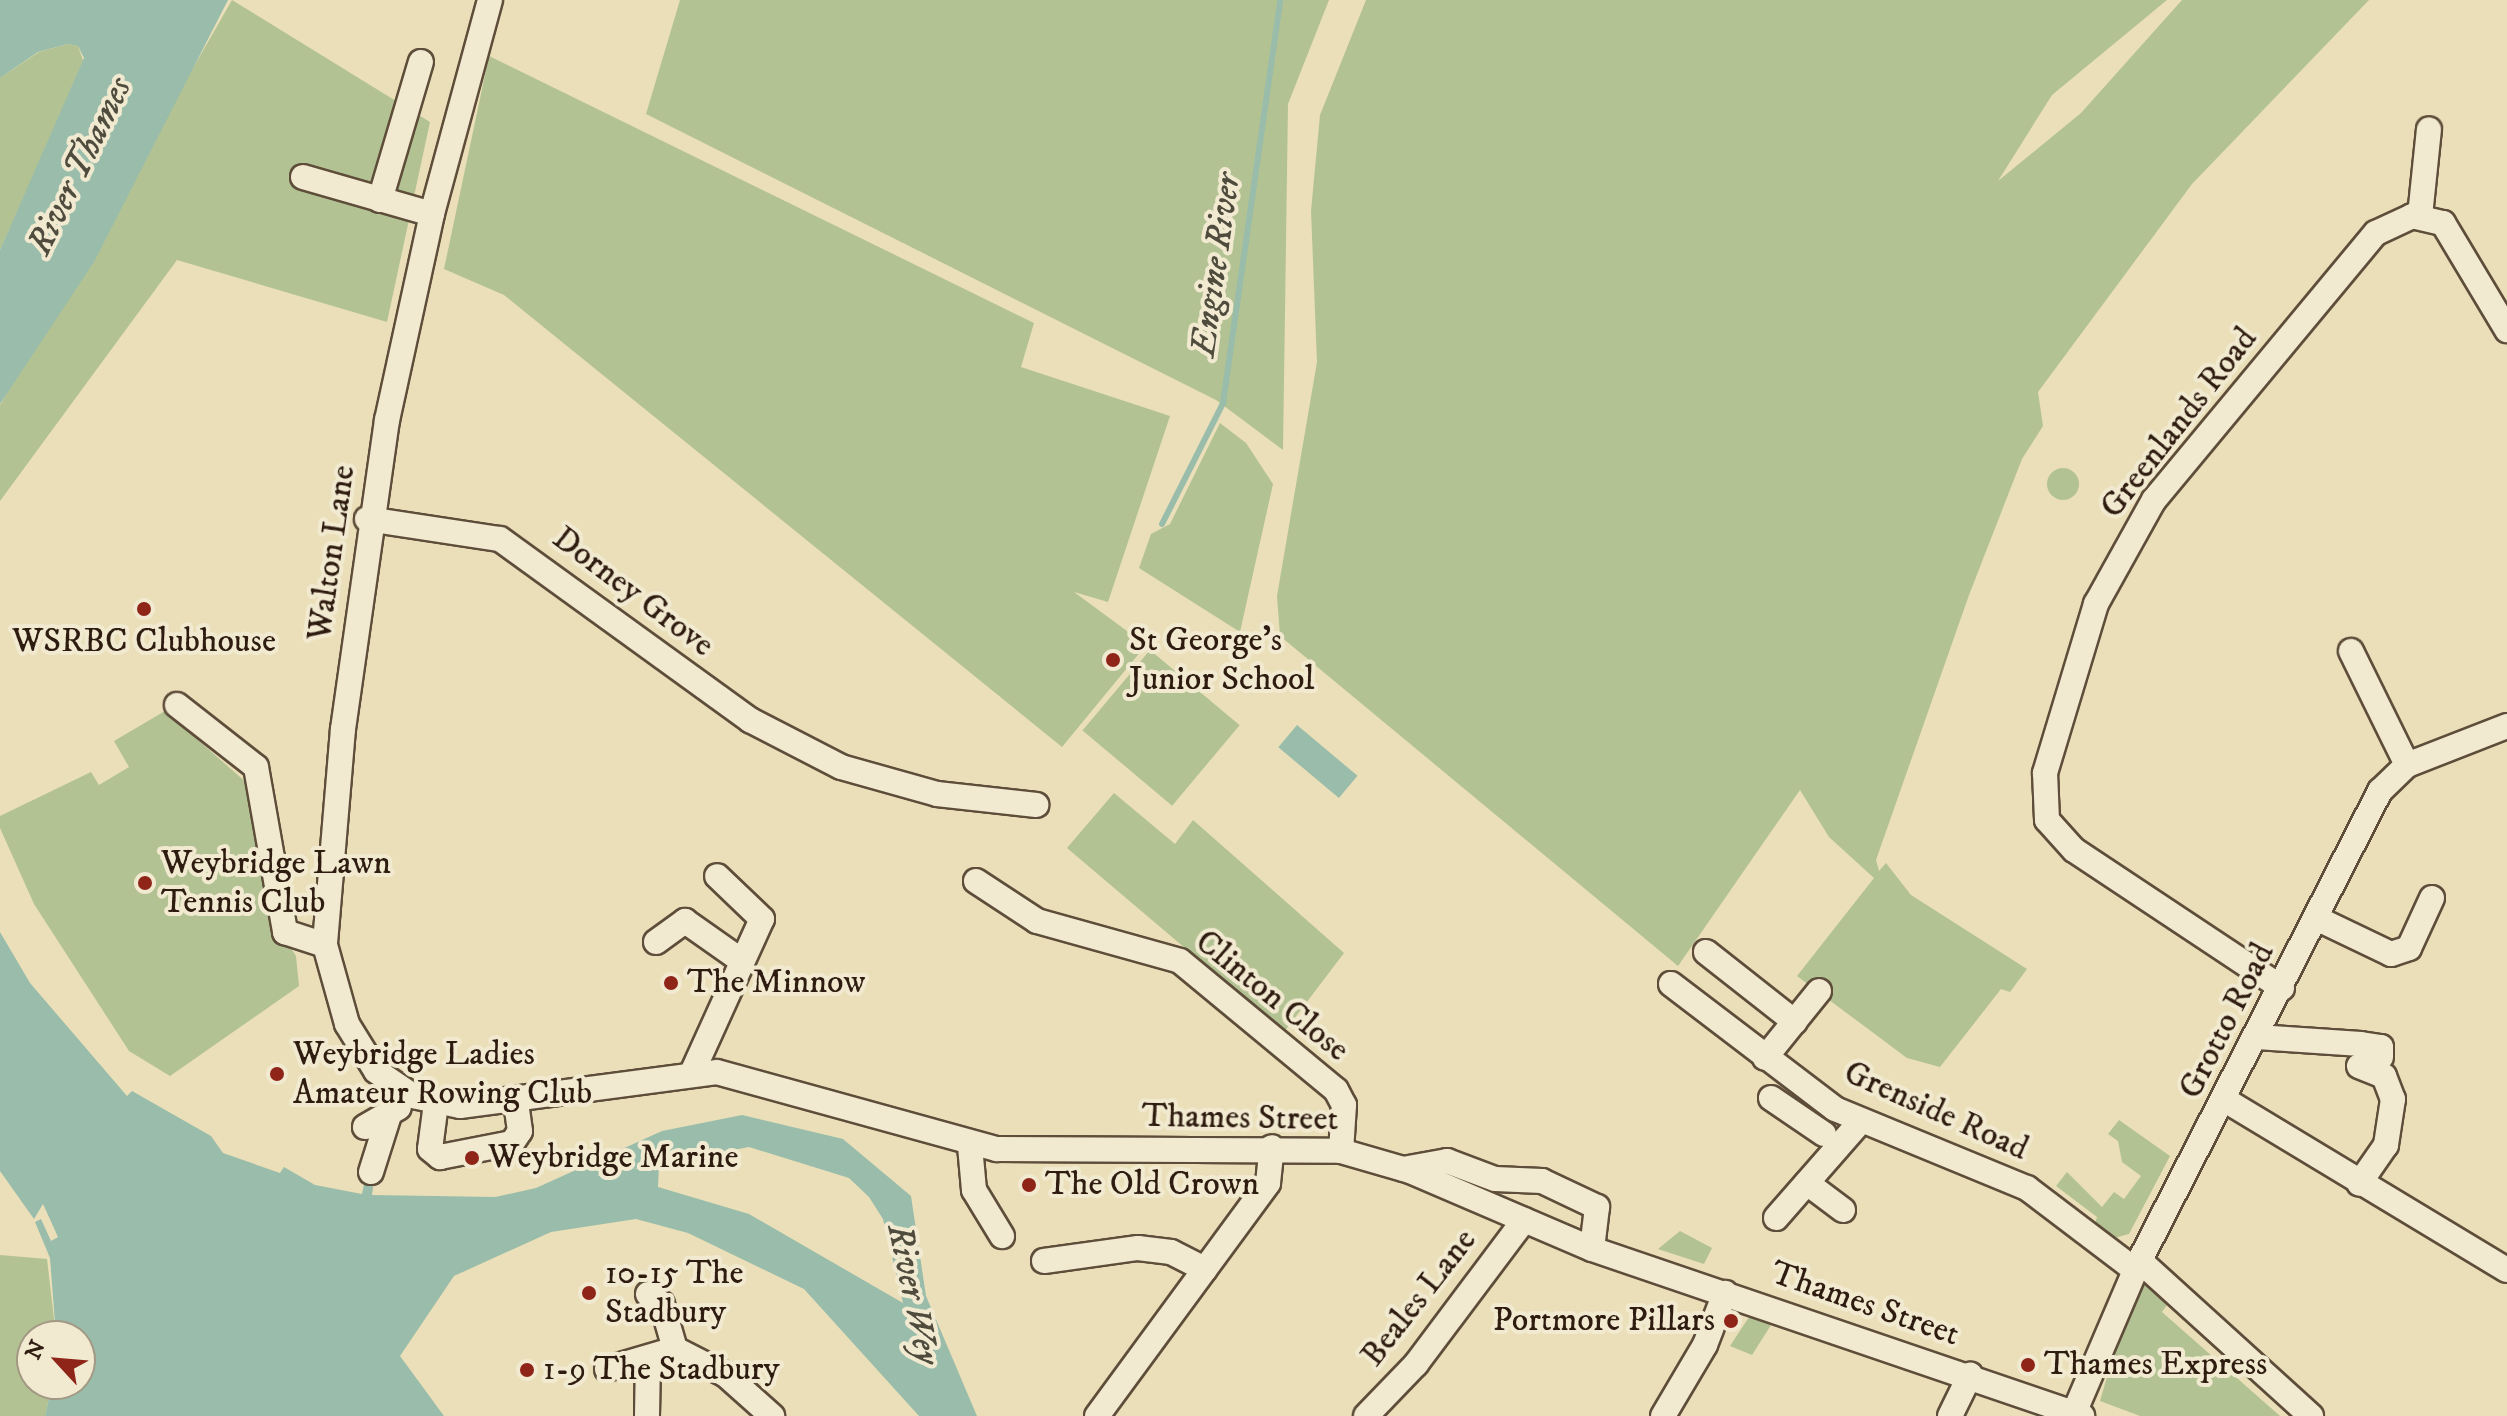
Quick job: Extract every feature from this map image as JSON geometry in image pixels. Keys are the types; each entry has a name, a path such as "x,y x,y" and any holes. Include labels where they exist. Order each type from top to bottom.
{"street":[{"name":"Walton Lane","path":"424,1100 376,1071 358,1046 325,945 367,519 432,214 490,0"},
{"path":"380,200 421,62"},
{"path":"2429,129 2420,216 2456,235 2507,330"},
{"path":"303,177 432,214"},
{"name":"Greenlands Road","path":"2282,988 2059,836 2041,800 2045,773 2096,604 2154,500 2376,233 2420,216"},
{"name":"Dorney Grove","path":"367,519 500,539 750,720 841,767 937,794 1036,805"},
{"path":"2351,651 2407,765"},
{"path":"177,705 256,767 285,932 325,945"},
{"name":"Grotto Road","path":"2078,1415 2138,1266 2318,919 2380,791 2407,765 2507,726"},
{"path":"692,1073 739,959 762,919 717,876"},
{"name":"Clinton Close","path":"976,881 1037,921 1180,961 1336,1090 1344,1105 1341,1151"},
{"path":"2318,919 2391,954 2409,948 2432,898"},
{"path":"656,942 685,921 739,959"},
{"path":"1706,952 1795,1022"},
{"name":"Grenside Road","path":"1671,984 1835,1109 2027,1188 2138,1266"},
{"path":"1765,1058 1819,991"},
{"path":"2257,1037 2381,1047 2370,1062 2384,1076 2393,1099 2386,1145 2359,1184"},
{"name":"Thames Street","path":"424,1100 516,1103 692,1073 717,1072 818,1096 970,1146 1272,1147 1341,1151 1403,1169 1592,1249 1970,1375 2078,1415"},
{"path":"1771,1098 1817,1144 1835,1109"},
{"path":"365,1127 424,1100 430,1149 440,1157 512,1143 520,1131 516,1103"},
{"path":"2225,1100 2359,1184 2507,1270"},
{"path":"371,1172 389,1115"},
{"path":"1776,1218 1861,1121"},
{"path":"970,1146 974,1190 1002,1236"},
{"path":"1097,1416 1268,1183 1272,1147"},
{"path":"1403,1169 1447,1161 1495,1179 1542,1181 1597,1207 1592,1249"},
{"path":"1807,1183 1843,1210"},
{"name":"Beales Lane","path":"1366,1416 1416,1364 1524,1220"},
{"path":"1044,1261 1138,1248 1171,1252 1205,1269"},
{"path":"2138,1266 2311,1416"},
{"path":"1663,1416 1700,1356 1725,1293"},
{"path":"648,1294 662,1304 675,1349 726,1375 772,1416"},
{"path":"607,1369 648,1360 675,1349"},
{"path":"647,1416 648,1360"},
{"path":"1950,1416 1970,1375"}],"shaded area":[{"path":"232,0 430,122 387,322 177,260 0,501 0,405"},
{"path":"680,0 1329,0 1288,104 1283,450 1216,400 646,114"},
{"path":"1366,0 2167,0 2052,95 1998,181 2081,113 2182,0 2369,0 2192,184 2038,392 2043,426 2022,459 1969,595 1876,860 1879,871 1886,863 1911,895 2027,969 2010,992 2001,989 1940,1067 1907,1058 1797,976 1874,878 1829,837 1800,790 1678,966 1280,636 1277,596 1317,362 1311,211 1320,115"},
{"path":"68,44 78,46 84,63 0,250 0,78 39,52"},
{"path":"489,56 1034,323 1021,367 1170,416 1108,602 1074,592 1146,645 1062,747 504,295 444,269"},
{"path":"1220,423 1246,443 1273,484 1240,632 1139,568 1151,534 1170,524"},
{"path":"2063,468 2074,473 2079,484 2074,495 2063,500 2052,495 2047,484 2052,473"},
{"path":"1150,650 1240,725 1172,806 1083,730"},
{"name":"Weybridge Lawn Tennis Club","path":"165,711 248,784 268,914 296,956 299,986 170,1076 129,1051 34,904 0,828 0,816 91,772 99,785 129,767 114,741"},
{"path":"1114,793 1175,844 1193,820 1344,953 1284,1032 1067,848"},
{"path":"2119,1120 2170,1156 2129,1234 2111,1239 2094,1228 2097,1217 2056,1186 2067,1172 2102,1207 2114,1192 2124,1199 2141,1176 2122,1162 2118,1141 2108,1134"},
{"path":"1680,1231 1712,1248 1704,1264 1658,1249"},
{"path":"0,1255 47,1259 54,1320 16,1320 16,1400 48,1400 45,1416 0,1416"},
{"path":"2148,1278 2172,1298 2162,1312 2280,1416 2140,1416 2100,1401 2119,1335"},
{"path":"1749,1317 1771,1325 1752,1355 1730,1346"}],"water":[{"name":"River Thames","path":"0,0 228,0 94,262 0,404 0,250 84,58 78,46 68,44 38,52 0,78"},
{"path":"1297,725 1358,776 1339,798 1278,747"},
{"name":"River Wey","path":"0,932 30,983 127,1096 132,1091 211,1136 223,1153 280,1173 284,1167 315,1185 362,1194 365,1179 374,1181 372,1195 495,1197 536,1188 662,1131 742,1115 843,1139 911,1196 926,1296 977,1416 919,1416 804,1289 688,1233 636,1219 551,1232 454,1276 400,1356 444,1416 45,1416 48,1400 96,1400 96,1320 55,1320 50,1258 35,1222 41,1219 51,1241 58,1237 43,1204 34,1219 0,1171","holes":["749,1147 849,1178 869,1197 883,1219 903,1303 749,1214 658,1187 659,1166 632,1169"]}],"waterway":[{"name":"Engine River","path":"1162,524 1223,403 1280,0"}],"place":[{"name":"WSRBC Clubhouse","path":"144,609"},
{"name":"St George's Junior School","path":"1113,660"},
{"name":"Weybridge Lawn Tennis Club","path":"145,883"},
{"name":"The Minnow","path":"671,983"},
{"name":"Weybridge Ladies Amateur Rowing Club","path":"277,1074"},
{"name":"Weybridge Marine","path":"472,1158"},
{"name":"The Old Crown","path":"1029,1185"},
{"name":"10-15 The Stadbury","path":"589,1293"},
{"name":"Portmore Pillars","path":"1731,1321"},
{"name":"Thames Express","path":"2028,1365"},
{"name":"1-9 The Stadbury","path":"527,1370"}]}
